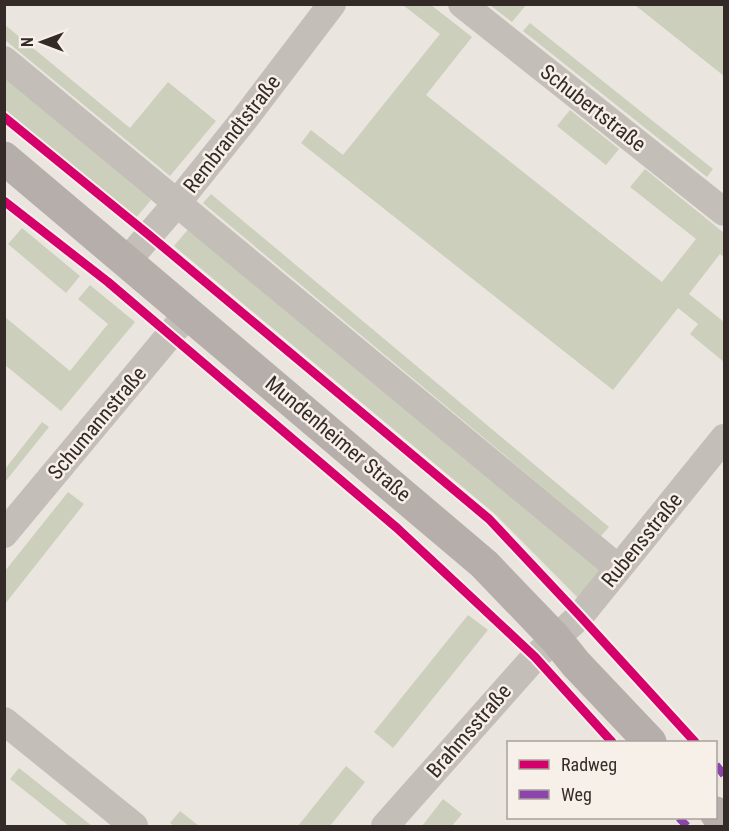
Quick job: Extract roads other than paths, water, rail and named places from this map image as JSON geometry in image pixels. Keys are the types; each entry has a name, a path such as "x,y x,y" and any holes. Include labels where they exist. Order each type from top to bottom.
{"street":[{"name":"Schubertstraße","path":"462,4 724,212"},
{"name":"Rembrandtstraße","path":"127,261 246,117 320,9"},
{"path":"4,60 618,568"},
{"name":"Mundenheimer Straße","path":"4,158 189,312 484,564 649,741"},
{"name":"Schumannstraße","path":"4,534 189,312"},
{"name":"Rubensstraße","path":"555,638 580,616 724,438"},
{"name":"Brahmsstraße","path":"386,826 535,657 555,638"},
{"path":"4,721 134,826"}]}
